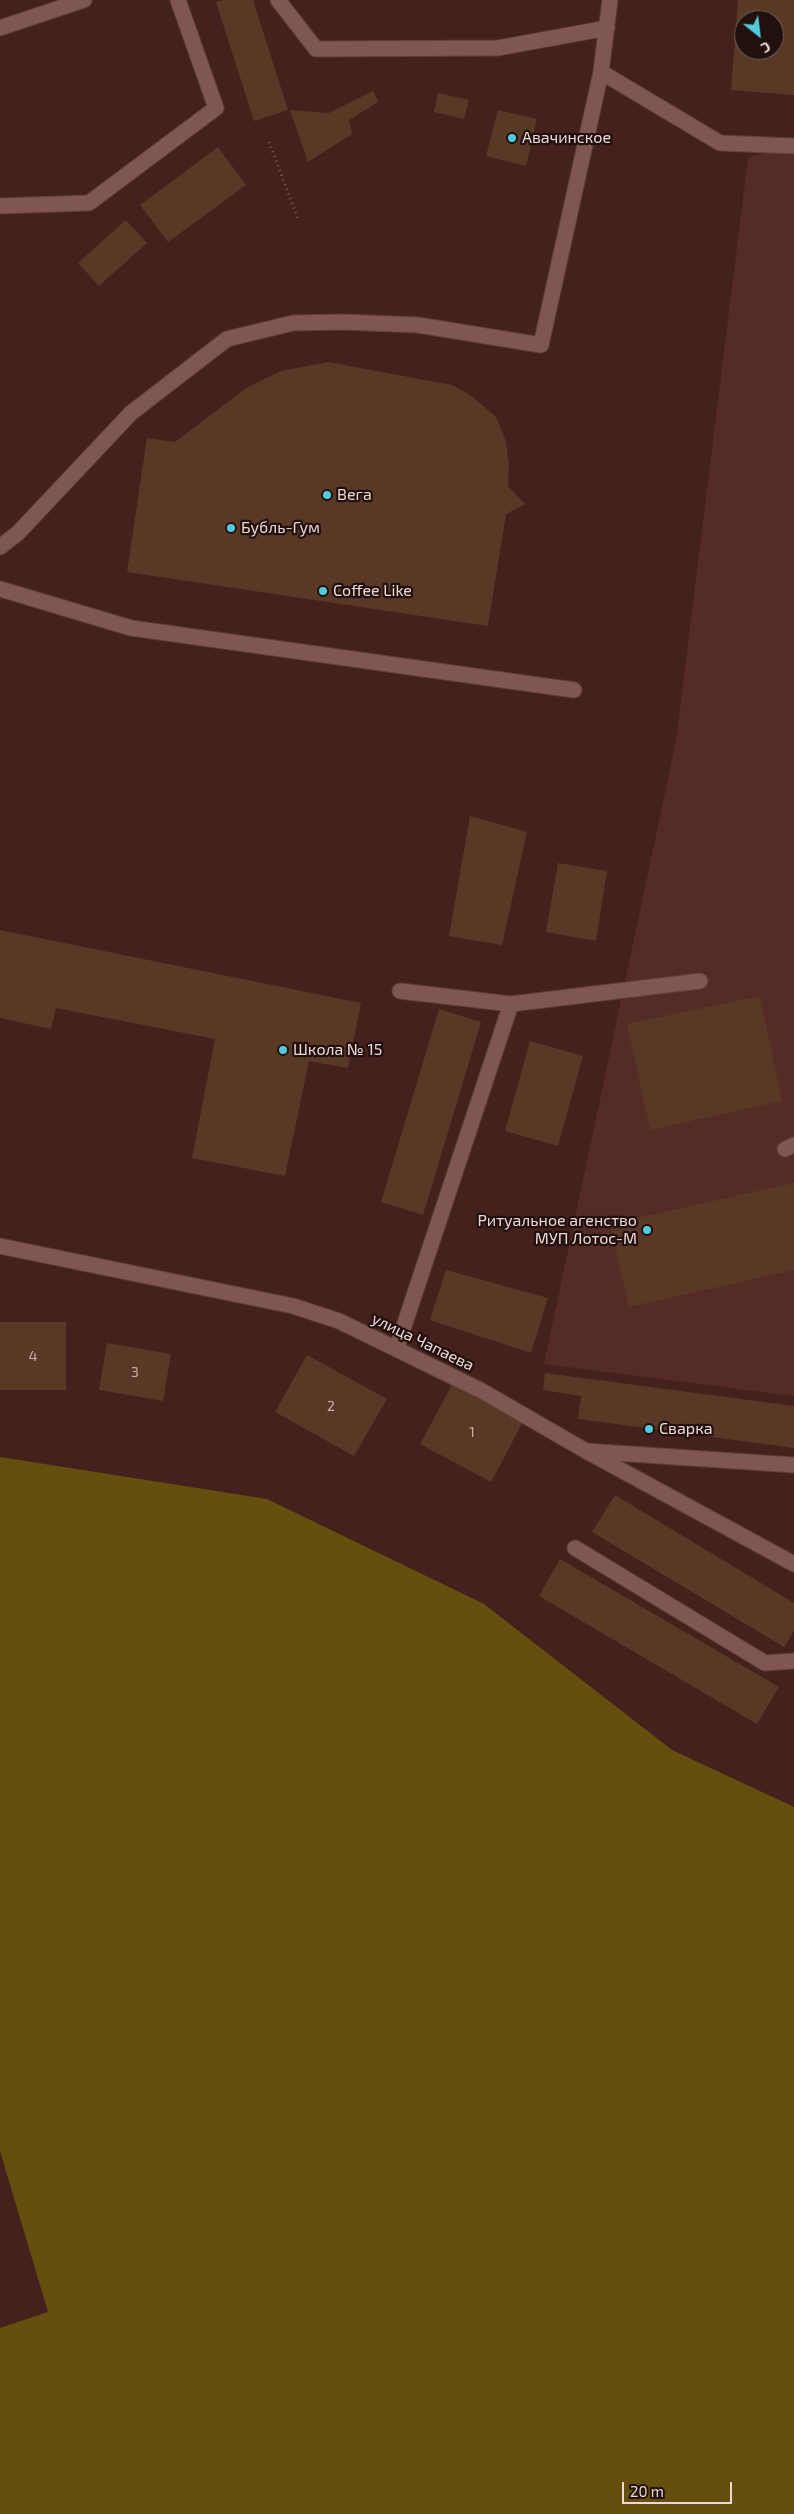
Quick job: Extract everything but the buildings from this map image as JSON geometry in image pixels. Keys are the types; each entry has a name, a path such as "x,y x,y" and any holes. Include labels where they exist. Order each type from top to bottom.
{"street":[{"path":"0,28 84,0"},
{"path":"0,206 89,203 216,108 178,0"},
{"path":"278,0 316,49 498,48 607,28"},
{"path":"0,547 18,533 131,413 227,339 293,323 343,322 418,325 541,345 601,72 610,0"},
{"path":"601,72 720,143 794,146"},
{"path":"0,588 131,628 574,690"},
{"path":"400,991 511,1004 700,981"},
{"path":"397,1347 511,1004"},
{"name":"улица Чапаева","path":"0,1246 293,1306 339,1321 397,1347 482,1391 586,1451 794,1564"},
{"path":"586,1451 794,1465"},
{"path":"575,1548 766,1663 794,1661"}],"path":[{"path":"269,142 298,219"}],"shaded area":[{"path":"794,144 794,1396 544,1364 676,741 748,158"},
{"path":"0,1457 267,1499 484,1604 672,1750 794,1807 794,2514 0,2514 0,2328 48,2312 0,2151"}],"place":[{"name":"Авачинское","path":"512,138"},
{"name":"Вега","path":"327,495"},
{"name":"Бубль-Гум","path":"231,528"},
{"name":"Coffee Like","path":"323,591"},
{"name":"Школа № 15","path":"283,1050"},
{"name":"Ритуальное агенство МУП Лотос-М","path":"647,1230"},
{"name":"Сварка","path":"649,1429"}]}
